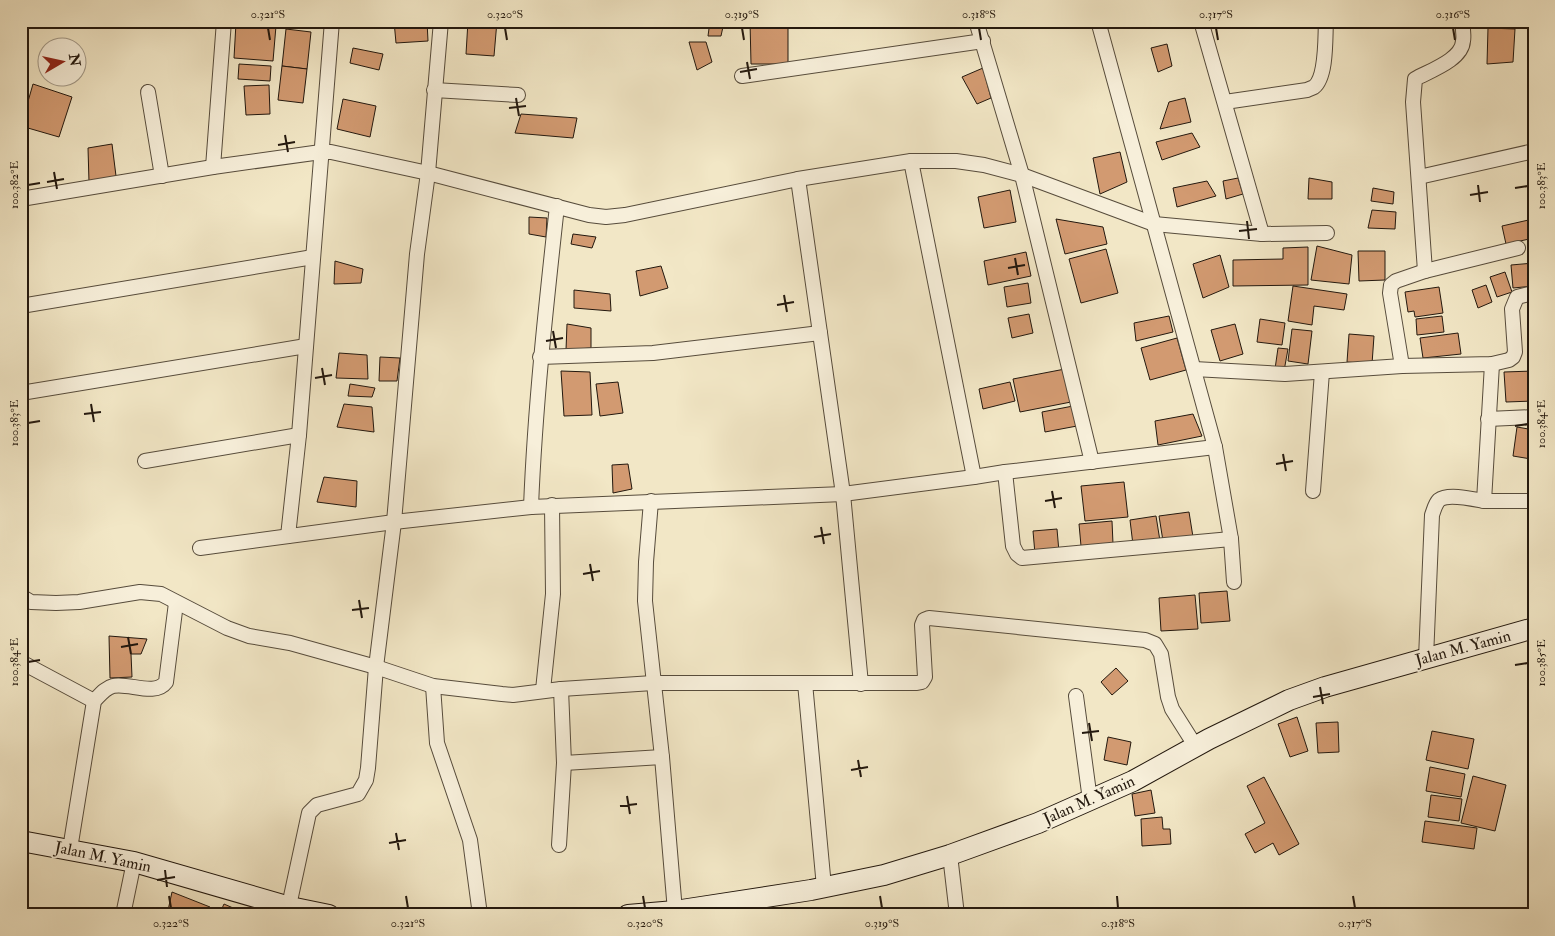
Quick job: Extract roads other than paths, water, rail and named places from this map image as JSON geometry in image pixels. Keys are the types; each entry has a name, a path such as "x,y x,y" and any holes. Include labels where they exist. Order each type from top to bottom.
{"street":[{"path":"213,167 224,21"},
{"path":"288,536 299,435 332,21"},
{"path":"289,911 309,813 317,805 358,794 366,780 376,667 394,522 417,254 428,173 441,21"},
{"path":"976,21 1022,175 1092,462"},
{"path":"1098,21 1215,447 1232,539 1234,582"},
{"path":"1201,21 1262,234"},
{"path":"1225,102 1307,90 1315,86 1321,78 1323,68 1326,21"},
{"path":"1425,272 1413,102 1414,79 1450,60 1460,51 1463,42 1463,29"},
{"path":"742,76 983,41"},
{"path":"434,90 518,95"},
{"path":"148,92 162,176"},
{"path":"1419,177 1534,151"},
{"path":"21,199 213,167 321,152 428,173 589,215 606,217 798,179 911,161 956,161 984,165 1022,175 1154,224 1262,234 1327,233"},
{"path":"911,161 974,478"},
{"path":"798,179 843,494 861,684"},
{"path":"531,507 540,357 557,206"},
{"path":"1402,366 1390,285 1396,281 1425,272 1518,248"},
{"path":"21,306 313,257"},
{"path":"1194,369 1285,374 1402,366 1492,364 1509,360 1513,356 1515,352 1512,309 1517,297 1534,294"},
{"path":"540,357 653,353 820,333"},
{"path":"21,393 306,346"},
{"path":"1484,501 1492,364"},
{"path":"1313,490 1322,372"},
{"path":"1488,419 1534,417"},
{"path":"145,461 299,435"},
{"path":"200,548 394,522 552,505 843,494 974,478 1005,472 1215,447"},
{"path":"1005,472 1013,546 1017,554 1022,558 1232,539"},
{"path":"1426,658 1432,515 1434,506 1440,499 1447,498 1484,501 1534,501"},
{"path":"652,501 646,562 645,601 662,757 675,910"},
{"path":"543,690 553,594 552,505"},
{"path":"21,596 31,602 79,602 140,592 161,594 238,632 290,643 376,667 433,686 502,694 653,683 861,684 922,682 926,677 926,670 922,625 924,620 929,618 1145,640 1155,644 1161,654 1170,703 1196,748"},
{"path":"70,849 94,701 112,686 152,688 161,687 166,682 176,603"},
{"name":"Jalan M. Yamin","path":"628,915 675,910 824,887 884,874 950,855 1038,823 1133,781 1289,700 1325,687 1534,628"},
{"path":"21,662 94,701"},
{"path":"805,683 824,887"},
{"path":"433,686 437,743 470,840 480,915"},
{"path":"559,845 564,763 561,689"},
{"path":"1076,696 1090,800"},
{"path":"564,763 662,757"},
{"name":"Jalan M. Yamin","path":"21,841 134,862 289,911 329,915"},
{"path":"950,855 957,915"},
{"path":"123,915 134,862"}]}
